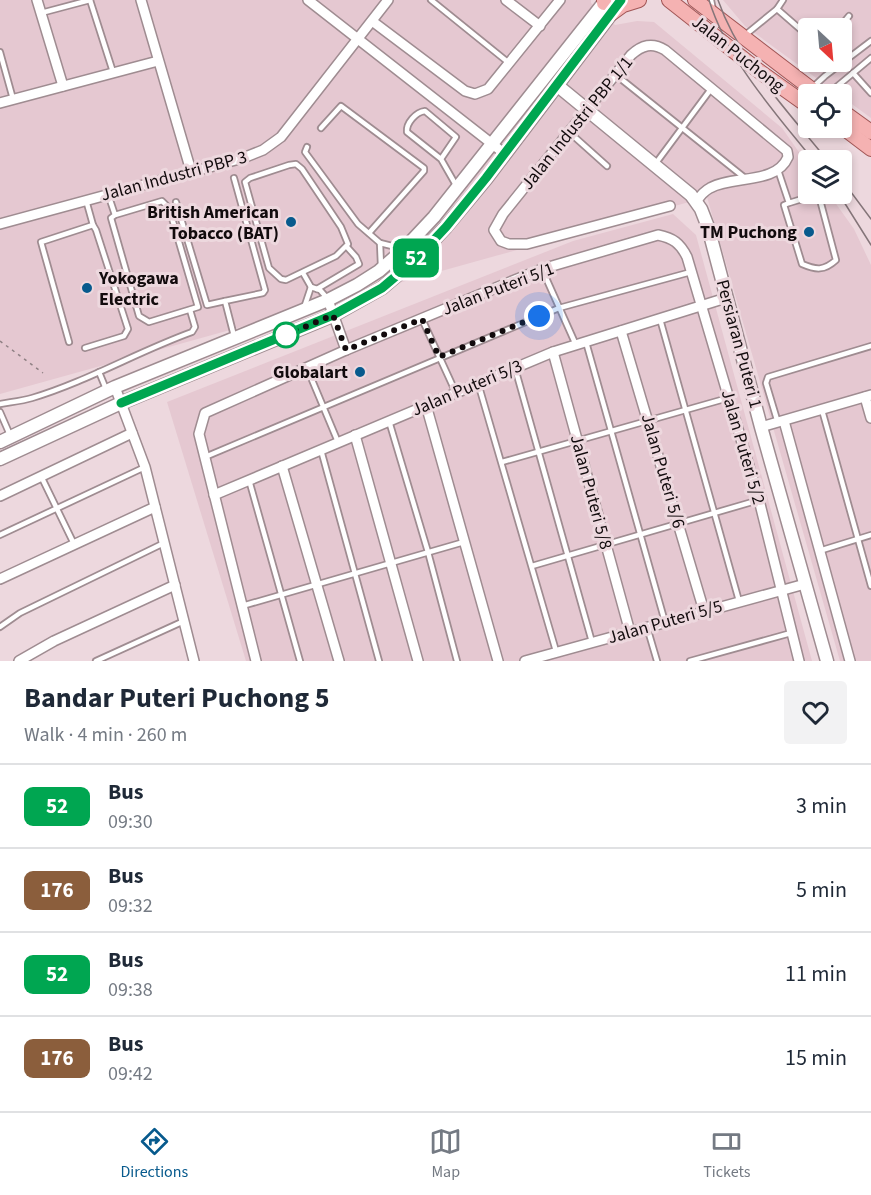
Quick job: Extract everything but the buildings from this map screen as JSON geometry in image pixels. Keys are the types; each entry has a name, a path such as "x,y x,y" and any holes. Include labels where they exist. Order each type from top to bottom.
{"main road":[{"path":"6,440 111,389 328,300 381,269 404,249 457,189 607,4 621,0"},
{"path":"607,4 623,5 639,0"},
{"path":"663,0 682,10"},
{"name":"Jalan Puchong","path":"669,0 798,99"},
{"name":"Jalan Puchong","path":"694,0 804,84"},
{"path":"0,459 123,408 333,315 382,288 408,266 446,227 505,154 558,86 607,4"},
{"name":"Persiaran Puteri 1","path":"558,86 654,165 701,209 708,227 827,661"},
{"path":"852,118 871,132"},
{"path":"852,135 871,149"}],"street":[{"path":"37,0 63,86"},
{"path":"141,0 191,171"},
{"name":"Jalan Industri PBP 3","path":"0,224 256,153 281,137 388,0"},
{"path":"506,0 540,26"},
{"path":"372,21 470,93 480,94 488,89 560,0"},
{"path":"314,2 505,154"},
{"name":"Jalan Industri PBP 1/1","path":"670,206 527,244 501,242 494,230 496,223 637,49 652,45 664,50 783,147 788,157 785,164 777,170"},
{"path":"0,103 158,61"},
{"path":"696,202 703,192 713,186 764,176 777,170"},
{"name":"Jalan Puteri 5/1","path":"256,661 199,434 205,413 346,350 542,269 658,236 670,237 678,242 687,257 701,305"},
{"name":"Jalan Puteri 5/3","path":"214,495 553,352 726,298"},
{"path":"328,300 346,350"},
{"name":"Jalan Puteri 5/2","path":"701,305 759,500 799,661"},
{"name":"Jalan Puteri 5/6","path":"621,331 704,611"},
{"name":"Jalan Puteri 5/8","path":"553,352 630,632"},
{"path":"111,389 123,408 145,466 194,661"},
{"path":"761,427 868,396 871,418"},
{"path":"426,405 498,661"},
{"path":"781,422 850,661"},
{"path":"0,496 132,433"},
{"path":"355,435 418,661"},
{"path":"282,466 339,661"},
{"path":"0,579 155,507"},
{"name":"Jalan Puteri 5/5","path":"527,661 805,584"},
{"path":"19,661 54,640 175,585"}],"lane":[{"path":"41,13 90,0 113,73"},
{"path":"430,0 509,63"},
{"path":"711,0 715,16"},
{"path":"742,37 777,9 783,0"},
{"path":"777,9 798,27"},
{"path":"820,84 830,72 871,41"},
{"path":"0,52 13,99"},
{"path":"840,84 871,58"},
{"path":"853,73 871,93"},
{"path":"616,75 746,178"},
{"path":"654,165 711,88"},
{"path":"321,128 341,106 424,168 424,171 369,233"},
{"path":"434,117 443,106"},
{"path":"441,159 456,137 434,117 425,111 420,111 406,128 407,132 441,159 457,189"},
{"path":"569,132 607,166"},
{"path":"307,147 305,152 358,224 380,243 404,249"},
{"path":"296,164 302,169 348,239 346,247 336,256 303,273 286,280 280,279 269,268 245,182 250,178 296,164"},
{"path":"777,170 789,203"},
{"path":"176,202 207,305 263,293 265,290 234,178"},
{"path":"108,194 115,215"},
{"path":"819,196 836,260 829,267 820,270 802,264 784,205 789,203 819,196"},
{"path":"85,348 124,336 128,329 86,200"},
{"path":"162,201 166,203 198,307 149,322 139,316 111,218 115,215 162,201"},
{"path":"69,342 41,242 93,225"},
{"path":"380,243 381,269"},
{"path":"317,289 359,264 346,247"},
{"path":"542,269 576,345"},
{"path":"205,457 559,308 691,272"},
{"path":"303,273 311,287 326,294 328,300"},
{"path":"302,310 308,301 311,287"},
{"path":"225,301 235,339"},
{"path":"0,404 32,398 192,332 195,327 190,310"},
{"path":"422,319 456,393"},
{"path":"660,319 739,601"},
{"path":"586,342 665,622"},
{"path":"781,422 766,384 768,377 871,346"},
{"path":"307,368 338,442"},
{"path":"515,368 592,642"},
{"path":"99,372 111,389"},
{"path":"478,383 557,652"},
{"path":"502,462 728,398"},
{"path":"822,410 871,586"},
{"path":"0,412 6,440"},
{"path":"389,421 428,552 457,661"},
{"path":"321,450 379,661"},
{"path":"0,535 145,466"},
{"path":"41,476 74,544"},
{"path":"249,480 300,661"},
{"path":"532,566 759,500"},
{"path":"819,551 871,536"},
{"path":"242,606 464,542"},
{"path":"0,627 20,613 164,543"},
{"path":"96,661 184,621"},
{"path":"647,627 657,661"},
{"path":"690,661 793,632"}],"path":[{"path":"0,341 43,373"}],"shaded area":[{"path":"0,0 591,0 591,3 615,25 637,21 654,22 782,128 798,151 798,204 836,204 854,229 871,265 871,661 840,661 707,197 0,394"},
{"path":"723,0 871,0 871,118 852,104 852,84 824,84 808,72 852,72 852,18 798,18 798,65 745,26"},
{"path":"673,214 696,235 812,661 246,661 167,402 573,241"}],"tram line":[{"path":"709,0 717,22 740,65 805,150"},
{"path":"718,0 738,44 751,65 819,150"},
{"path":"852,193 871,219"},
{"path":"845,204 871,245"}],"bus line":[{"name":"52","path":"121,403 333,315 363,300 396,277 446,227 486,178 621,0"}],"place":[{"name":"British American Tobacco (BAT)","path":"291,222"},
{"name":"TM Puchong","path":"809,232"},
{"name":"Yokogawa Electric","path":"87,288"},
{"name":"Globalart","path":"360,372"}],"route":[{"path":"286,335 333,315 346,350 422,319 439,357 539,316"}]}
